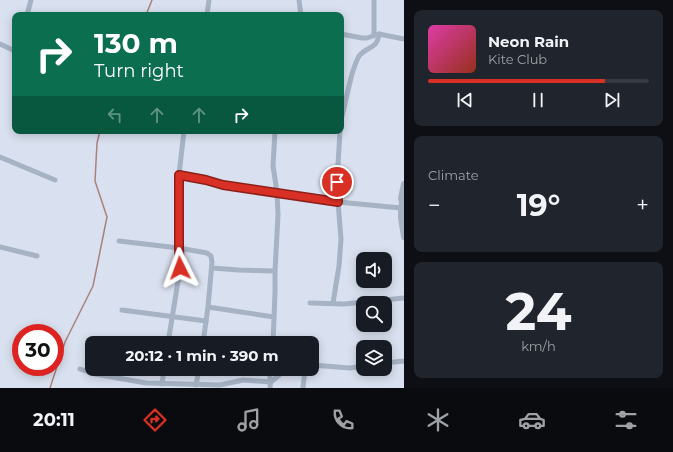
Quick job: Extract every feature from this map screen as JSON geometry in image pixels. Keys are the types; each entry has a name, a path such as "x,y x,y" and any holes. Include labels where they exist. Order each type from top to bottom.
{"street":[{"path":"28,12 31,0"},
{"path":"207,12 209,0"},
{"path":"299,0 301,12"},
{"path":"344,107 358,58 368,48 373,47 378,40 374,0"},
{"path":"344,35 362,38 377,35 404,39"},
{"path":"0,44 12,50"},
{"path":"169,336 180,268 179,175 184,134"},
{"path":"273,336 278,215 277,192 273,166 275,134"},
{"path":"333,303 339,266 341,239 337,176 340,134"},
{"path":"0,157 55,180"},
{"path":"179,175 223,185 338,202 402,205"},
{"path":"404,184 401,198 401,218 404,237"},
{"path":"118,241 179,248 209,254 212,257 204,336"},
{"path":"0,246 37,256"},
{"path":"212,268 275,271"},
{"path":"310,303 344,304 404,298"},
{"path":"208,307 274,317"},
{"path":"122,310 206,321"},
{"path":"392,362 404,361"},
{"path":"319,366 356,367"},
{"path":"80,369 114,378 179,386 221,386 243,380 270,382 277,376"},
{"path":"162,384 163,376"},
{"path":"196,385 198,376"},
{"path":"269,376 270,388"},
{"path":"303,388 304,376"},
{"path":"173,388 179,386"}],"waterway":[{"path":"147,12 152,0"},
{"path":"50,388 65,342 93,286 107,217 95,181 97,143 99,134"}],"route":[{"path":"180,268 179,175 223,185 338,202 337,182"}]}
